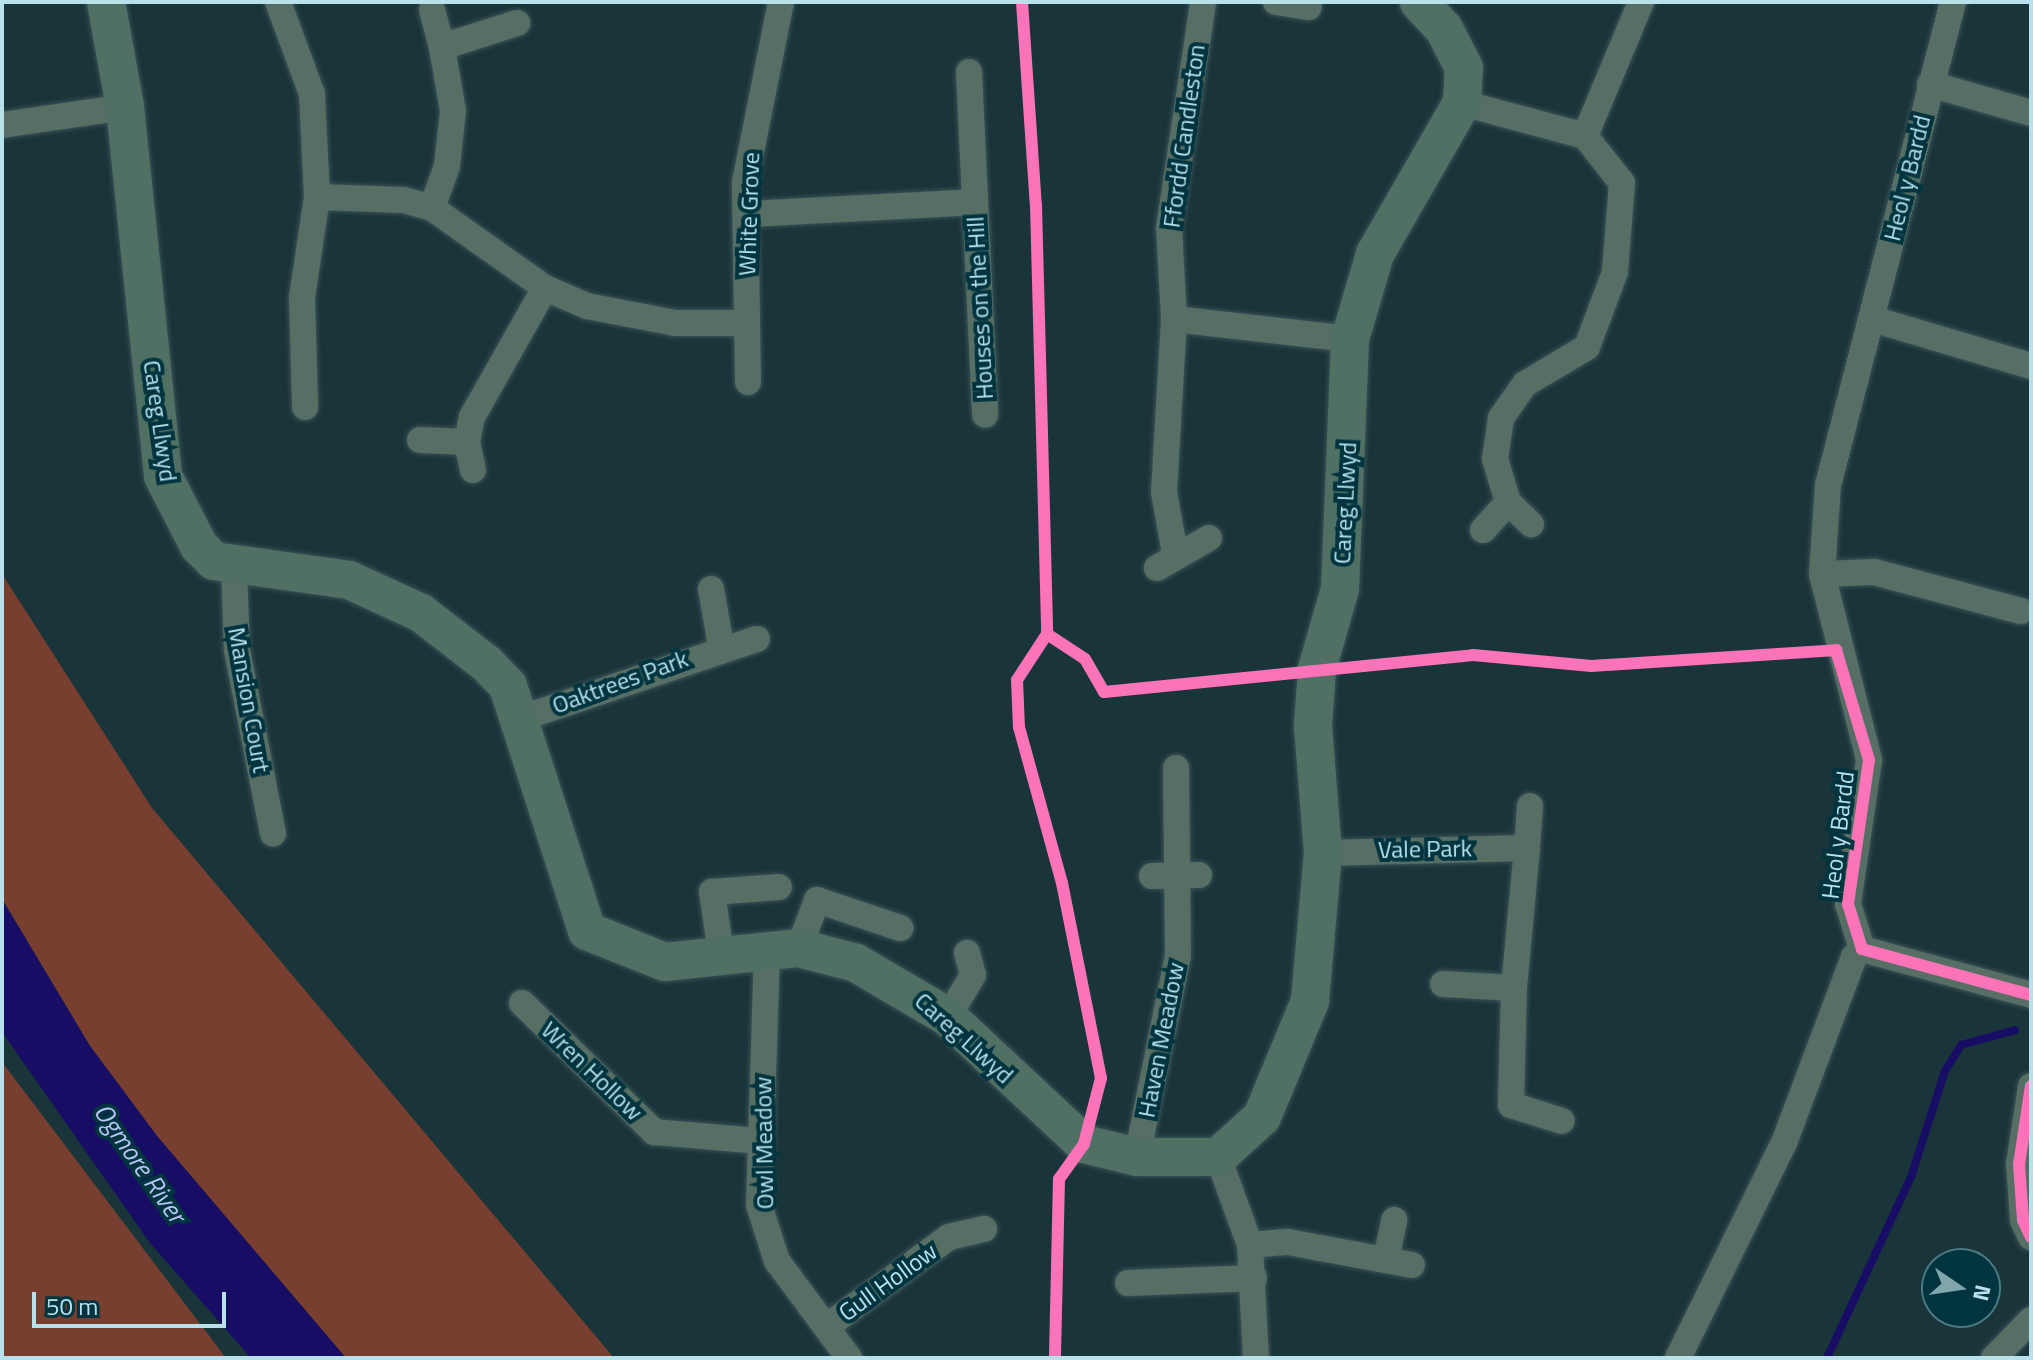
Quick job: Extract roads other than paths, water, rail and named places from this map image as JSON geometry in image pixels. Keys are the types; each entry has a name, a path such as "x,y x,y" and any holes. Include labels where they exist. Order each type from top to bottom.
{"street":[{"name":"Careg Llwyd","path":"106,2 125,107 163,476 199,546 214,561 234,566 349,580 421,613 508,686 587,931 665,962 721,953 783,950 856,963 948,1017 1084,1144 1137,1157 1218,1157 1262,1117 1310,1001 1323,853 1313,726 1317,669 1340,589 1350,339 1375,254 1462,103"},
{"path":"278,2 312,94 317,197 302,297 305,407"},
{"name":"White Grove","path":"748,382 748,214 745,182 756,104 781,2"},
{"name":"Ffordd Candleston","path":"1203,2 1169,228 1174,319 1164,492 1166,561 1209,538"},
{"path":"1276,2 1309,7"},
{"path":"1419,2 1444,29 1464,68 1462,103 1585,136 1622,183 1615,272 1587,347 1525,384 1501,418 1495,459 1508,502 1531,524"},
{"path":"1585,136 1641,2"},
{"name":"Heol y Bardd","path":"1862,949 1848,904 1869,760 1822,574 1828,484 1953,2"},
{"path":"432,10 453,111 447,166 432,208"},
{"path":"442,47 517,23"},
{"name":"Houses on the Hill","path":"969,72 985,415"},
{"name":"Heol y Bardd","path":"1930,84 2031,113"},
{"path":"2,125 125,107"},
{"path":"317,197 404,200 432,208 545,288 633,316 747,323"},
{"name":"Houses on the Hill","path":"748,214 974,202"},
{"path":"473,470 467,442 472,417 545,288"},
{"path":"1174,319 1350,339"},
{"path":"1872,319 2031,366"},
{"path":"420,440 467,442"},
{"path":"1483,530 1508,502"},
{"name":"Mansion Court","path":"234,566 237,650 273,833"},
{"path":"1822,574 1874,572 2021,611"},
{"path":"711,589 721,646"},
{"name":"Oaktrees Park","path":"519,719 721,646 757,639"},
{"name":"Haven Meadow","path":"1137,1157 1178,955 1175,875 1181,839 1176,768"},
{"path":"1530,806 1514,988 1509,1069 1511,1105 1562,1121"},
{"name":"Vale Park","path":"1323,853 1527,848"},
{"path":"721,953 712,892 779,887"},
{"name":"Owl Meadow","path":"849,1358 777,1261 759,1205 760,1141 783,950 817,900 900,928"},
{"path":"1678,1358 1784,1143 1854,957 1862,949 2031,995"},
{"path":"948,1017 973,975 967,953"},
{"path":"1443,984 1514,988"},
{"name":"Wren Hollow","path":"522,1003 654,1132 760,1141"},
{"path":"2031,1086 2019,1164 2023,1220 2031,1237"},
{"path":"1218,1157 1250,1245 1256,1358"},
{"path":"1386,1259 1394,1220"},
{"name":"Gull Hollow","path":"826,1327 945,1225 984,1229"},
{"path":"1250,1245 1288,1242 1412,1265"},
{"path":"1128,1283 1254,1278"},
{"path":"1994,1358 2031,1320"}],"water":[{"name":"Ogmore River","path":"2,899 90,1046 157,1136 346,1358 251,1358 150,1243 2,1032"}],"waterway":[{"path":"1827,1358 1911,1177 1945,1071 1961,1045 2015,1030"}]}
